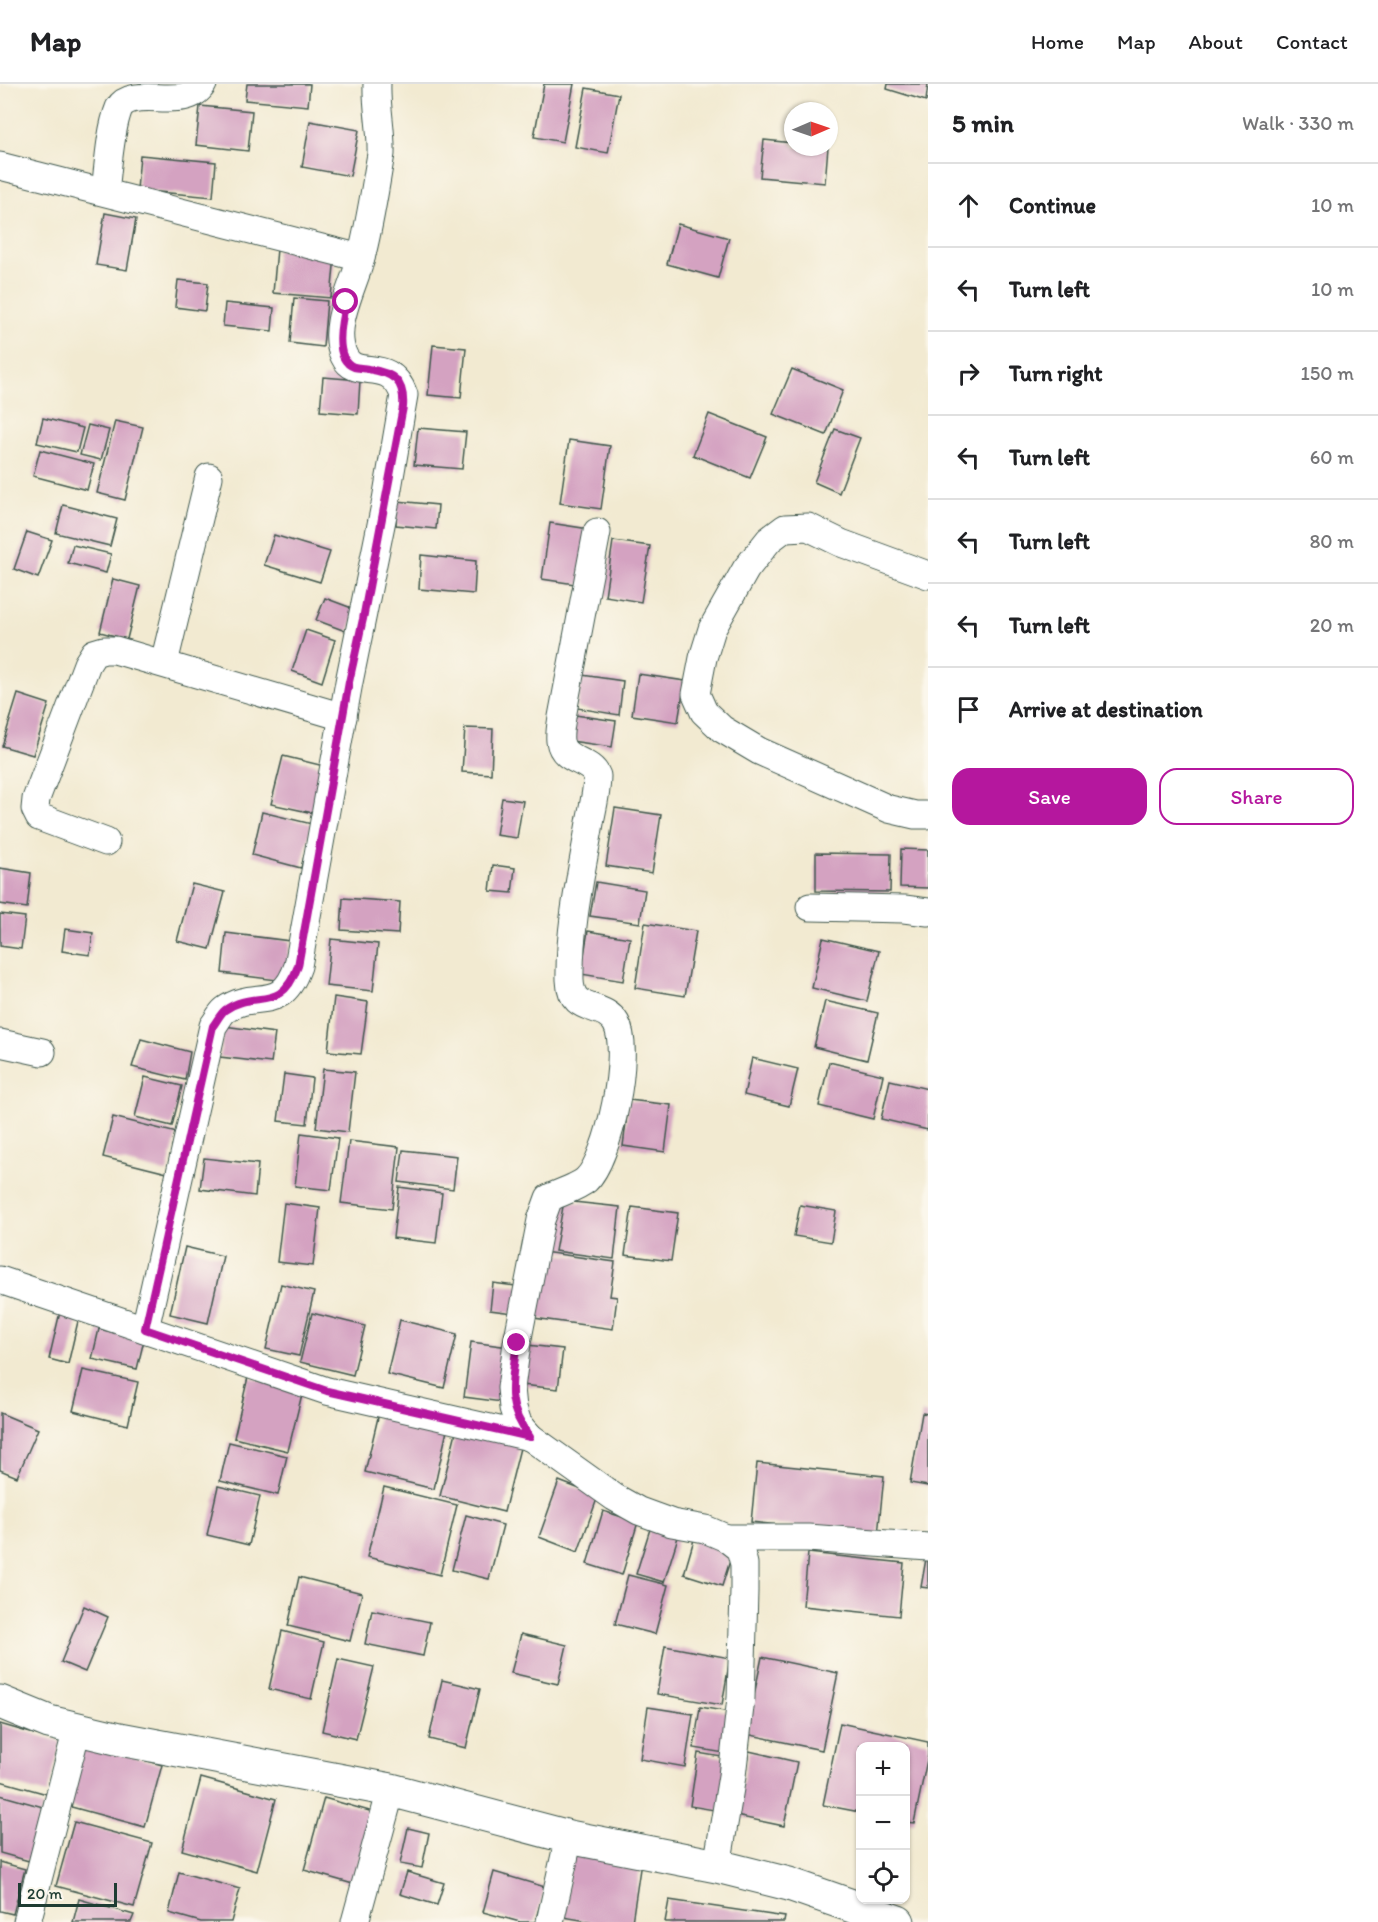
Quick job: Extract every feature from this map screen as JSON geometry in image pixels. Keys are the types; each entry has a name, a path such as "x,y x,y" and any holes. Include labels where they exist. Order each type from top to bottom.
{"main road":[{"path":"0,1702 49,1722 120,1739 391,1790 569,1837 717,1866 789,1884 898,1922"}],"street":[{"path":"105,192 115,124 120,106 128,97 144,94 189,95 200,89 203,84"},
{"path":"145,1329 213,1026 224,1011 241,1003 270,998 283,992 292,981 298,966 343,717 386,500 404,395 399,383 389,373 353,367 345,359 341,350 342,320 361,258 381,154 382,141 376,104 377,84"},
{"path":"0,166 361,258"},
{"path":"164,663 209,477"},
{"path":"928,575 841,543 808,527 785,528 769,540 746,568 712,629 696,693 704,712 722,729 759,751 889,810 928,815"},
{"path":"597,532 562,717 560,742 564,752 594,769 597,776 574,914 570,952 571,992 578,1002 604,1013 614,1021 620,1032 621,1069 613,1115 596,1163 586,1179 549,1198 541,1220 517,1343 511,1388 513,1408 518,1423 530,1437 614,1497 672,1523 705,1529 726,1538 740,1549 744,1564 741,1698 732,1776 717,1866"},
{"path":"106,842 39,817 35,809 36,799 81,676 94,653 115,650 343,717"},
{"path":"810,908 904,909 928,912"},
{"path":"0,1042 42,1052"},
{"path":"0,1280 327,1391 530,1437"},
{"path":"726,1538 808,1538 928,1547"},
{"path":"27,1922 77,1729"},
{"path":"356,1922 391,1790"},
{"path":"549,1922 569,1837"}],"building":[{"path":"247,84 310,84 308,106 245,100"},
{"path":"544,84 574,84 563,142 534,137"},
{"path":"888,84 928,84 926,101 887,89"},
{"path":"586,88 619,94 608,153 575,147"},
{"path":"200,106 252,111 248,151 196,145"},
{"path":"310,121 359,130 350,176 302,167"},
{"path":"764,140 784,142 784,156 827,156 825,183 760,177"},
{"path":"140,155 216,162 213,197 137,190"},
{"path":"105,213 136,219 127,270 96,265"},
{"path":"678,224 729,238 718,278 667,264"},
{"path":"277,249 335,255 331,298 273,293"},
{"path":"178,280 208,283 205,311 175,307"},
{"path":"294,298 327,301 323,347 290,343"},
{"path":"225,303 274,308 272,331 223,326"},
{"path":"433,345 466,348 461,398 428,395"},
{"path":"792,369 843,390 826,435 773,414"},
{"path":"323,377 360,380 358,414 320,411"},
{"path":"709,414 767,437 750,478 693,455"},
{"path":"43,418 83,428 77,452 37,443"},
{"path":"115,421 143,427 125,500 97,493"},
{"path":"88,425 109,430 101,460 80,455"},
{"path":"418,428 466,432 462,469 414,465"},
{"path":"835,429 860,438 839,493 814,482"},
{"path":"569,440 610,446 601,509 560,503"},
{"path":"40,450 94,464 87,490 33,476"},
{"path":"397,501 438,505 436,529 396,525"},
{"path":"63,505 117,519 110,546 56,533"},
{"path":"550,523 589,529 581,585 542,579"},
{"path":"27,532 52,540 38,578 14,569"},
{"path":"274,535 330,552 320,582 264,565"},
{"path":"613,541 650,546 641,602 605,596"},
{"path":"73,545 111,554 106,573 68,563"},
{"path":"421,555 476,561 474,594 419,589"},
{"path":"113,579 140,586 127,639 100,632"},
{"path":"325,598 357,610 348,632 316,620"},
{"path":"306,630 335,640 322,682 292,671"},
{"path":"638,674 685,681 678,722 632,715"},
{"path":"582,675 623,681 619,715 577,708"},
{"path":"18,694 49,704 33,755 2,746"},
{"path":"575,715 616,721 612,747 571,741"},
{"path":"465,728 493,729 491,774 462,772"},
{"path":"283,756 324,766 313,813 271,804"},
{"path":"502,798 523,801 517,838 496,835"},
{"path":"615,808 661,815 652,873 606,866"},
{"path":"262,812 312,824 301,868 252,855"},
{"path":"901,849 928,850 928,888 900,887"},
{"path":"816,853 891,854 890,892 816,891"},
{"path":"493,865 515,868 512,893 490,891"},
{"path":"0,868 31,873 27,908 0,904"},
{"path":"596,882 645,890 640,923 590,916"},
{"path":"192,884 225,892 210,949 177,941"},
{"path":"343,898 400,902 398,934 341,930"},
{"path":"0,914 25,917 21,949 0,946"},
{"path":"645,923 696,931 685,996 635,988"},
{"path":"65,929 93,933 90,955 62,951"},
{"path":"588,931 630,938 623,981 581,974"},
{"path":"226,933 290,941 285,981 222,973"},
{"path":"823,938 879,951 867,1001 812,988"},
{"path":"331,939 378,944 373,991 326,986"},
{"path":"334,997 368,1002 361,1054 328,1051"},
{"path":"825,1001 878,1013 867,1060 814,1047"},
{"path":"224,1026 275,1033 271,1063 220,1057"},
{"path":"141,1039 190,1052 185,1080 132,1067"},
{"path":"752,1058 798,1069 789,1106 744,1095"},
{"path":"829,1062 883,1075 873,1119 819,1106"},
{"path":"323,1069 355,1072 348,1132 316,1128"},
{"path":"284,1074 312,1078 307,1124 278,1121"},
{"path":"145,1077 182,1086 172,1126 135,1117"},
{"path":"890,1080 928,1089 928,1130 881,1119"},
{"path":"629,1100 671,1105 665,1152 623,1146"},
{"path":"113,1117 177,1133 167,1173 103,1157"},
{"path":"301,1133 338,1138 331,1190 295,1186"},
{"path":"349,1141 399,1147 392,1209 341,1203"},
{"path":"403,1150 457,1156 453,1189 399,1182"},
{"path":"204,1158 258,1164 255,1196 200,1189"},
{"path":"399,1187 442,1193 436,1243 393,1238"},
{"path":"564,1201 620,1207 614,1259 555,1251"},
{"path":"284,1203 320,1208 313,1266 277,1262"},
{"path":"800,1205 836,1211 831,1242 794,1236"},
{"path":"632,1207 678,1213 671,1261 625,1255"},
{"path":"185,1247 223,1256 208,1323 170,1314"},
{"path":"543,1252 615,1262 610,1296 617,1297 613,1329 534,1318"},
{"path":"493,1283 523,1287 520,1314 490,1310"},
{"path":"281,1284 314,1292 299,1356 266,1349"},
{"path":"60,1312 79,1317 68,1364 49,1359"},
{"path":"312,1313 365,1326 353,1375 300,1362"},
{"path":"400,1320 457,1334 444,1388 387,1374"},
{"path":"99,1329 144,1340 137,1369 92,1359"},
{"path":"471,1342 509,1347 502,1402 464,1397"},
{"path":"527,1345 563,1349 558,1389 522,1385"},
{"path":"83,1370 138,1382 128,1425 73,1411"},
{"path":"248,1377 303,1390 288,1451 234,1438"},
{"path":"380,1409 448,1426 434,1489 365,1472"},
{"path":"0,1413 38,1429 17,1477 0,1470"},
{"path":"922,1413 928,1414 928,1486 910,1483"},
{"path":"458,1424 522,1440 504,1512 440,1496"},
{"path":"229,1442 287,1456 278,1495 220,1481"},
{"path":"757,1463 884,1476 878,1535 751,1522"},
{"path":"559,1481 598,1496 578,1552 539,1537"},
{"path":"218,1486 260,1496 249,1545 207,1535"},
{"path":"384,1487 457,1505 440,1575 367,1557"},
{"path":"603,1511 638,1522 622,1575 587,1564"},
{"path":"466,1515 503,1525 489,1579 452,1570"},
{"path":"650,1529 678,1537 664,1582 636,1574"},
{"path":"695,1536 734,1548 722,1586 684,1574"},
{"path":"808,1553 904,1563 899,1616 803,1606"},
{"path":"928,1553 928,1588 921,1587"},
{"path":"628,1575 668,1585 655,1634 615,1624"},
{"path":"299,1577 362,1593 350,1641 288,1626"},
{"path":"84,1606 108,1617 85,1672 61,1662"},
{"path":"372,1610 430,1622 423,1656 365,1644"},
{"path":"282,1631 324,1642 311,1699 269,1689"},
{"path":"521,1634 567,1645 558,1684 511,1673"},
{"path":"665,1646 730,1658 722,1705 657,1694"},
{"path":"762,1657 838,1673 822,1750 746,1734"},
{"path":"338,1659 374,1667 356,1739 322,1731"},
{"path":"442,1680 480,1689 466,1748 429,1739"},
{"path":"648,1707 693,1714 685,1767 640,1759"},
{"path":"700,1707 730,1712 724,1753 694,1748"},
{"path":"840,1723 928,1742 928,1755 914,1823 910,1822 910,1742 856,1742 856,1811 823,1805"},
{"path":"0,1724 61,1742 47,1794 0,1781"},
{"path":"81,1742 162,1765 145,1827 64,1805"},
{"path":"749,1751 797,1762 784,1826 736,1816"},
{"path":"698,1753 728,1758 720,1811 690,1806"},
{"path":"201,1778 276,1799 257,1871 182,1850"},
{"path":"0,1795 43,1807 29,1861 0,1853"},
{"path":"324,1798 373,1812 353,1884 304,1870"},
{"path":"74,1822 152,1843 134,1907 56,1886"},
{"path":"408,1828 429,1833 422,1868 400,1864"},
{"path":"572,1852 641,1862 632,1922 593,1922 563,1917"},
{"path":"0,1862 25,1869 13,1914 0,1911"},
{"path":"179,1872 240,1889 231,1922 201,1922 169,1913"},
{"path":"407,1872 444,1883 437,1905 400,1894"},
{"path":"494,1872 545,1887 535,1922 520,1922 483,1912"},
{"path":"79,1899 134,1915 131,1922 73,1922"},
{"path":"669,1900 785,1917 784,1922 665,1922"}],"route":[{"path":"346,302 340,334 341,350 345,359 353,367 389,373 399,383 404,395 298,966 292,981 283,992 270,998 241,1003 224,1011 213,1026 145,1329 327,1391 530,1437 518,1423 513,1408 511,1388 517,1343"}]}
